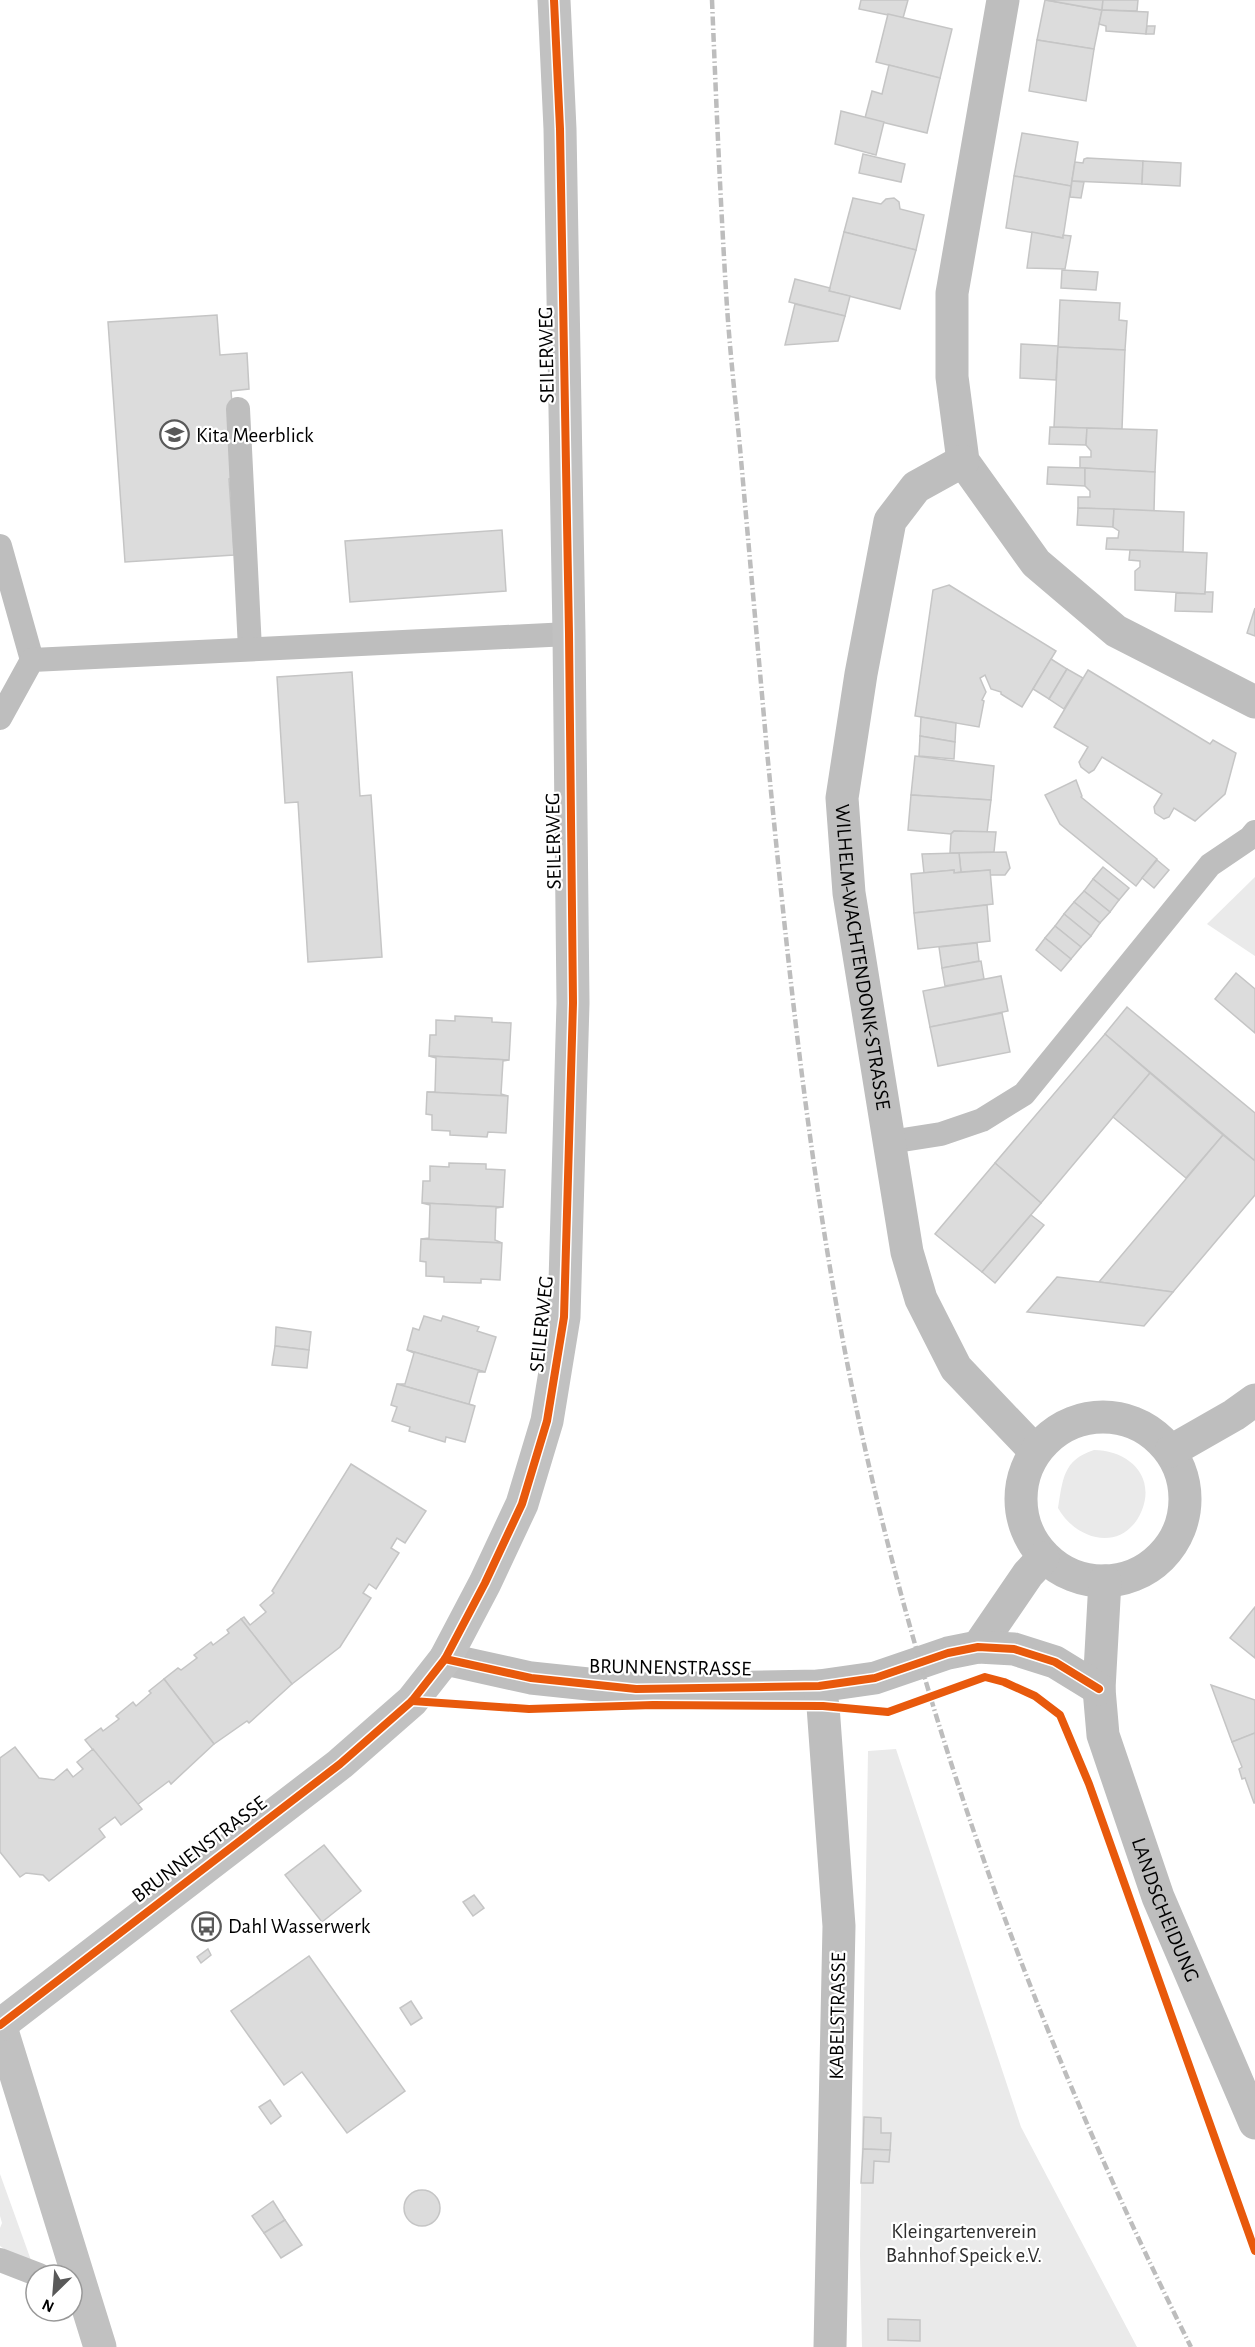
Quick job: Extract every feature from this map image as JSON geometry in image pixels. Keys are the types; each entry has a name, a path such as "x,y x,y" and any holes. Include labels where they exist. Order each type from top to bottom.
{"street":[{"name":"SEILERWEG","path":"446,1659 522,1504 547,1421 564,1317 573,1003 560,141 554,0"},
{"path":"1003,0 952,293 952,377 963,461 1036,563 1116,631 1255,702"},
{"name":"WILHELM-WACHTENDONK-STRASSE","path":"963,461 916,487 890,520 861,674 842,798 849,893 907,1252 921,1299 956,1368 1035,1451"},
{"path":"1171,1451 1234,1415 1255,1400"},
{"path":"1088,1417 1129,1419 1151,1431 1171,1451 1184,1478 1185,1510 1176,1538 1165,1554 1142,1572 1104,1581 1081,1578 1042,1558 1029,1539 1022,1517 1023,1477 1035,1451 1061,1427 1088,1417"},
{"path":"978,1647 1028,1574 1042,1558"},
{"name":"LANDSCHEIDUNG","path":"1104,1581 1099,1689 1103,1735 1158,1897 1255,2123"},
{"name":"BRUNNENSTRASSE","path":"0,2024 340,1764 412,1701 446,1659 531,1678 636,1689 819,1686 875,1678 948,1653 978,1647 1014,1649 1055,1662 1099,1689"},
{"name":"KABELSTRASSE","path":"819,1686 823,1706 839,1926 830,2347"},
{"path":"0,2024 70,2263"},
{"path":"84,2306 100,2347"}],"lane":[{"path":"238,409 250,650"},
{"path":"0,546 32,660 0,718"},
{"path":"32,660 569,634"},
{"path":"890,1142 941,1134 982,1120 1024,1094 1209,865 1250,838 1255,832"},
{"path":"0,2260 24,2269"}],"green space":[{"path":"1255,877 1255,956 1207,924"},
{"path":"1094,1450 1117,1454 1127,1459 1135,1466 1145,1485 1142,1510 1134,1523 1125,1532 1113,1537 1101,1538 1077,1529 1058,1508 1063,1480 1070,1465 1084,1454"},
{"name":"Kleingartenverein Bahnhof Speick e.V.","path":"896,1749 1021,2127 1137,2347 862,2347 860,2255 868,1751"},
{"path":"0,2174 32,2263 26,2263 0,2246 2,2223"}],"building":[{"path":"861,0 908,0 903,18 859,9"},
{"path":"1045,0 1102,10 1094,49 1037,40"},
{"path":"1046,0 1103,0 1102,10"},
{"path":"1103,0 1138,0 1137,11 1102,10"},
{"path":"1102,10 1148,12 1146,34 1106,31 1106,26 1099,24"},
{"path":"888,14 952,29 940,78 876,62"},
{"path":"1147,26 1155,26 1154,34 1146,34"},
{"path":"1037,40 1094,49 1086,101 1029,91"},
{"path":"889,65 940,78 927,133 865,118 872,91 882,94"},
{"path":"841,111 884,122 876,155 835,144"},
{"path":"1022,133 1078,142 1071,186 1014,176"},
{"path":"863,154 905,164 901,182 859,173"},
{"path":"1087,158 1143,161 1142,184 1072,181 1075,162 1083,163"},
{"path":"1143,161 1181,163 1180,186 1142,184"},
{"path":"1014,176 1071,186 1063,238 1006,228"},
{"path":"1072,181 1084,182 1081,198 1070,197"},
{"path":"853,198 881,204 886,199 894,198 899,202 900,209 924,215 916,250 844,232"},
{"path":"844,232 916,250 900,309 829,291"},
{"path":"1032,232 1063,238 1063,235 1071,236 1065,269 1027,268"},
{"path":"1062,270 1098,272 1096,290 1061,288"},
{"path":"795,279 850,296 845,316 789,302"},
{"path":"1060,300 1120,303 1119,320 1127,321 1125,350 1058,347"},
{"path":"795,304 845,316 838,341 785,345"},
{"name":"Kita Meerblick","path":"217,315 220,355 247,353 249,389 231,391 238,478 229,479 234,555 125,562 108,322"},
{"path":"1021,344 1058,346 1056,380 1020,378"},
{"path":"1058,347 1125,350 1122,429 1054,427"},
{"path":"1050,427 1087,428 1086,445 1049,444"},
{"path":"1087,428 1157,430 1155,472 1080,468 1080,457 1091,457 1091,451 1086,445"},
{"path":"1048,467 1085,468 1085,486 1047,484"},
{"path":"1085,468 1155,472 1154,511 1078,508 1078,497 1090,497 1090,491 1085,486"},
{"path":"1078,508 1114,509 1113,527 1077,525"},
{"path":"1114,509 1184,512 1183,552 1106,549 1107,538 1118,538 1119,531 1113,527"},
{"path":"502,530 506,591 350,602 345,541"},
{"path":"1130,550 1207,553 1205,594 1135,590 1135,571 1140,567 1140,561 1129,560"},
{"path":"949,585 1056,651 1022,707 1001,692 991,689 985,675 980,678 986,692 982,700 984,701 979,727 915,716 933,590"},
{"path":"1205,592 1213,592 1212,612 1175,611 1176,593 1205,594"},
{"path":"1255,608 1255,636 1247,633"},
{"path":"1051,659 1067,669 1049,699 1033,689"},
{"path":"1067,669 1083,678 1064,709 1049,699"},
{"path":"1088,670 1210,744 1213,740 1236,753 1225,794 1195,821 1174,808 1169,817 1164,819 1155,813 1154,807 1162,794 1102,757 1094,770 1089,773 1081,767 1079,762 1088,747 1054,727"},
{"path":"352,672 360,796 371,795 382,957 308,962 298,802 285,803 277,677"},
{"path":"921,717 956,723 955,742 920,736"},
{"path":"920,736 955,742 954,759 919,756"},
{"path":"915,756 994,766 991,800 911,795"},
{"path":"1076,780 1081,797 1157,859 1136,886 1060,824 1045,795"},
{"path":"911,795 991,800 987,833 954,831 951,834 908,830"},
{"path":"954,831 996,832 994,852 950,853 951,834"},
{"path":"1006,852 1010,868 1005,875 990,875 990,870 961,872 959,853"},
{"path":"959,853 961,872 954,873 954,870 924,873 922,854"},
{"path":"1157,860 1169,870 1154,888 1142,878"},
{"path":"1103,867 1129,888 1119,900 1093,879"},
{"path":"954,870 954,873 990,870 993,904 914,913 911,874"},
{"path":"1093,879 1119,900 1110,912 1084,891"},
{"path":"1084,891 1110,912 1100,923 1074,902"},
{"path":"1074,902 1100,923 1091,936 1064,914"},
{"path":"987,905 990,941 918,949 914,913"},
{"path":"1064,914 1091,936 1081,947 1055,926"},
{"path":"1055,926 1081,947 1071,959 1045,938"},
{"path":"1045,938 1071,959 1061,971 1036,950"},
{"path":"977,943 979,961 942,968 939,947"},
{"path":"981,961 984,979 945,986 942,968"},
{"path":"1236,973 1255,989 1255,1033 1215,999"},
{"path":"1001,976 1008,1011 930,1027 923,991"},
{"path":"1127,1007 1255,1113 1255,1161 1105,1034"},
{"path":"1002,1013 1010,1052 938,1066 930,1027"},
{"path":"455,1016 492,1018 492,1022 511,1023 509,1060 429,1056 430,1035 436,1035 436,1020 455,1021"},
{"path":"1105,1034 1150,1073 1041,1203 995,1163"},
{"path":"429,1056 509,1060 503,1061 501,1094 508,1096 427,1092 435,1092 436,1058"},
{"path":"1150,1073 1223,1135 1186,1178 1113,1117"},
{"path":"427,1092 508,1096 506,1133 488,1132 487,1137 450,1135 450,1131 432,1130 432,1115 426,1114"},
{"path":"1223,1135 1255,1161 1255,1195 1173,1292 1099,1282"},
{"path":"449,1163 486,1164 486,1169 505,1170 503,1207 422,1203 423,1181 430,1181 430,1166 449,1167"},
{"path":"995,1163 1041,1203 982,1272 935,1234"},
{"path":"422,1203 503,1207 496,1208 495,1240 502,1243 421,1239 429,1238 430,1205"},
{"path":"1031,1215 1044,1225 995,1283 982,1272"},
{"path":"421,1239 502,1243 500,1280 481,1279 481,1283 444,1282 444,1277 426,1276 426,1262 420,1261"},
{"path":"1057,1277 1173,1292 1144,1326 1027,1312"},
{"path":"424,1316 441,1321 443,1316 479,1327 477,1331 496,1337 485,1372 407,1350 413,1328 419,1330"},
{"path":"276,1327 311,1332 309,1350 275,1346"},
{"path":"275,1346 309,1350 307,1368 272,1365"},
{"path":"407,1350 485,1372 478,1372 469,1404 475,1406 397,1384 405,1384 414,1353"},
{"path":"397,1384 475,1406 465,1442 446,1437 445,1442 409,1431 410,1427 392,1421 397,1407 391,1405"},
{"path":"351,1464 426,1511 405,1543 397,1538 391,1548 399,1553 376,1589 369,1584 363,1593 371,1598 340,1647 292,1684 241,1619 244,1617 250,1625 266,1612 260,1605 274,1593 272,1591"},
{"path":"1255,1607 1255,1658 1230,1638"},
{"path":"241,1619 292,1684 249,1723 247,1721 214,1744 164,1679 197,1658 194,1655 211,1642 213,1645 229,1633 227,1630"},
{"path":"164,1679 214,1744 171,1784 169,1781 137,1805 85,1740 101,1728 103,1731 119,1719 116,1716 133,1702 136,1706"},
{"path":"1211,1685 1255,1700 1255,1733 1232,1742"},
{"path":"1255,1733 1254,1803 1245,1778 1242,1779 1239,1769 1242,1767 1232,1742"},
{"path":"15,1747 39,1778 54,1780 67,1769 73,1777 83,1769 77,1762 93,1749 142,1809 121,1825 115,1817 99,1829 105,1837 49,1881 43,1875 26,1873 20,1877 0,1852 0,1758"},
{"path":"324,1845 361,1891 322,1922 285,1875"},
{"path":"474,1895 484,1908 473,1916 463,1902"},
{"path":"208,1949 211,1955 201,1963 197,1957"},
{"path":"309,1956 405,2091 347,2133 302,2072 284,2085 231,2011"},
{"path":"411,2001 422,2018 411,2025 400,2008"},
{"path":"270,2100 281,2116 271,2124 259,2107"},
{"path":"864,2117 881,2118 881,2133 891,2133 890,2150 863,2149"},
{"path":"863,2149 890,2150 889,2162 874,2161 873,2183 861,2183"},
{"path":"422,2190 435,2195 440,2208 435,2221 422,2226 409,2221 404,2208 409,2195"},
{"path":"273,2201 285,2220 264,2233 252,2216"},
{"path":"285,2220 302,2245 281,2258 264,2233"},
{"path":"888,2319 920,2320 920,2341 888,2340"}],"railway":[{"path":"712,0 727,311 776,843 808,1118 821,1210 853,1392 901,1594 968,1815 1007,1924 1093,2138 1191,2347"}],"cycle path":[{"path":"0,2025 340,1764 412,1701 445,1659 485,1583 522,1504 547,1421 564,1317 573,1003 560,129 554,0"},
{"path":"445,1659 531,1678 636,1689 819,1686 875,1678 948,1653 978,1647 1014,1649 1055,1662 1099,1689"},
{"path":"412,1701 529,1709 653,1705 823,1706 888,1712 985,1677 1004,1682 1035,1696 1060,1715 1089,1784 1255,2251"}],"place":[{"name":"Kita Meerblick","path":"175,435"},
{"name":"Dahl Wasserwerk","path":"207,1926"}]}
